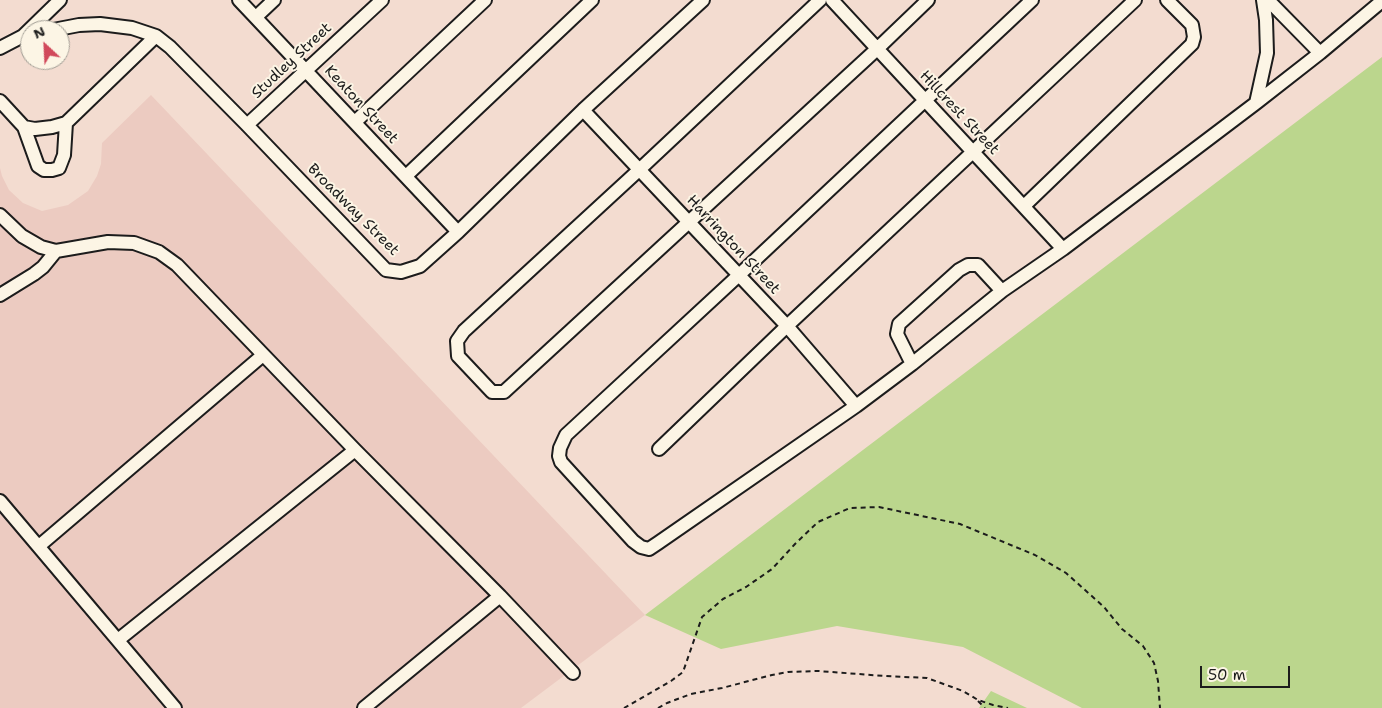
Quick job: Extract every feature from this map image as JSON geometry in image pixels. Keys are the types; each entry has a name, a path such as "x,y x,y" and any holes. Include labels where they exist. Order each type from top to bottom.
{"street":[{"path":"41,20 60,0"},
{"name":"Keaton Street","path":"239,0 458,232"},
{"path":"256,17 274,0"},
{"name":"Studley Street","path":"247,125 382,0"},
{"path":"355,122 485,0"},
{"path":"406,176 592,0"},
{"name":"Broadway Street","path":"70,27 100,24 132,28 156,36 170,47 247,125 386,270 401,272 420,266 458,232 583,110 703,0"},
{"path":"820,0 640,170 464,331 457,341 458,356 492,392 504,392 928,0"},
{"name":"Hillcrest Street","path":"832,0 1063,249"},
{"path":"1032,0 566,435 560,448 559,456 561,462 633,541 641,547 648,549 856,406 912,364 1002,291 1063,249 1256,103 1382,1"},
{"path":"659,449 787,326 1136,0"},
{"path":"1024,206 1192,44 1194,37 1192,25 1167,0"},
{"path":"1256,103 1267,52 1263,0"},
{"path":"1268,0 1320,53"},
{"path":"24,128 52,127 66,123 156,36"},
{"path":"0,48 20,38"},
{"path":"0,101 24,128 38,166 44,170 59,168 64,155 66,123"},
{"name":"Harrington Street","path":"583,110 787,326 856,406"},
{"path":"0,215 22,236 41,247 56,251 108,242 134,243 159,252 177,265 355,450 500,596 573,674"},
{"path":"0,295 34,274 56,251"},
{"path":"912,364 897,334 899,324 959,270 968,265 978,265 1002,291"},
{"path":"38,546 263,355"},
{"path":"118,640 355,450"},
{"path":"0,501 175,708"},
{"path":"364,708 500,596"}],"path":[{"path":"624,708 683,672 702,617 723,599 746,587 772,569 818,522 850,508 879,507 960,524 1035,555 1066,573 1143,646 1154,663 1158,681 1160,708"},
{"path":"658,708 691,694 722,688 772,674 818,671 927,678 963,691 978,700 1008,708"},
{"path":"978,700 985,708"}],"shaded area":[{"path":"151,95 645,615 521,708 0,708 0,168 9,190 23,203 42,211 68,205 88,191 97,176 101,164 102,143"}],"green space":[{"path":"1382,57 1382,708 1082,708 963,647 837,626 721,649 645,615"},
{"path":"991,691 1027,708 979,708"}]}
